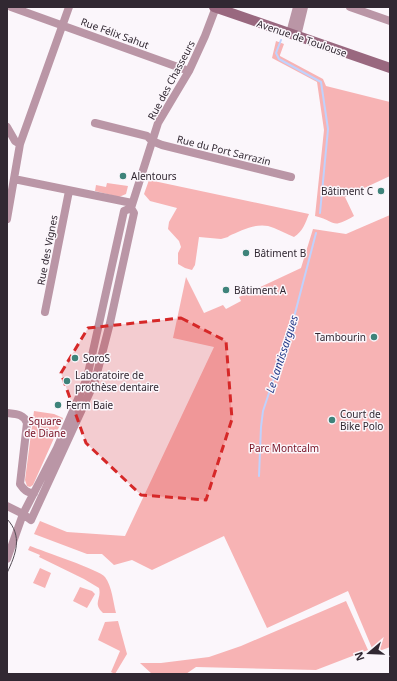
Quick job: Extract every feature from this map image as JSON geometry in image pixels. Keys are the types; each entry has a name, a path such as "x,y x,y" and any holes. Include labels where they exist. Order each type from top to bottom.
{"main road":[{"name":"Avenue de Toulouse","path":"216,7 390,68"}],"street":[{"name":"Rue Félix Sahut","path":"11,7 189,70"},
{"path":"7,219 20,144 69,7"},
{"name":"Rue des Chasseurs","path":"23,514 31,520 91,380 110,323 134,213 131,206 152,141 162,115 189,70 206,36 216,7"},
{"path":"293,34 297,7"},
{"path":"293,34 304,7"},
{"path":"350,7 390,21"},
{"name":"Rue du Port Sarrazin","path":"95,123 147,136 152,141 162,145 291,177"},
{"path":"7,127 15,141 20,144"},
{"path":"14,179 131,206"},
{"name":"Rue des Vignes","path":"45,312 69,191"},
{"path":"7,413 22,415 27,423 20,484 25,491 29,493 34,492"},
{"name":"Rue des Chasseurs","path":"7,559 23,514 34,492 62,445"},
{"path":"7,506 23,514"}],"highlighted area":[{"path":"181,318 226,341 232,419 206,500 141,495 86,443 61,373 88,328"}],"green space":[{"path":"276,41 284,44 280,56 323,79 326,86 390,102 390,176 345,197 354,216 341,223 334,223 315,216 324,130 317,82 272,58"},
{"path":"149,180 309,214 302,230 294,237 274,228 262,225 245,229 221,239 199,237 195,265 192,270 178,264 178,253 181,247 179,241 168,229 169,222 177,208 150,201 144,194"},
{"path":"107,183 128,186 126,194 119,197 95,191 96,185 106,187"},
{"name":"Parc Montcalm","path":"390,215 390,647 374,653 348,591 267,628 224,536 152,570 132,560 114,565 102,554 87,554 34,534 40,521 67,532 125,536 214,347 173,338 186,277 204,313 223,305 226,309 241,301 239,297 301,268 313,229 346,234"},
{"name":"Square de Diane","path":"34,411 54,414 63,418 33,485 30,487 27,486 25,480"},
{"path":"30,546 82,565 105,577 111,589 116,613 103,613 100,610 98,606 100,592 99,588 39,557 40,555 28,550"},
{"path":"40,568 51,573 45,588 33,583"},
{"path":"80,587 92,591 95,594 87,608 73,601"},
{"path":"346,601 368,650 316,670 196,667 186,674 152,674 140,663 161,663 209,657 241,646"},
{"path":"118,621 127,654 115,674 111,672 120,651 98,640 105,622"}],"waterway":[{"name":"Le Lantissargues","path":"281,40 276,53 279,59 321,82 328,129 320,213"},
{"name":"Le Lantissargues","path":"259,476 263,411 293,321 316,233"}],"tram line":[{"path":"7,519 12,525 16,539 15,552 7,573"}],"place":[{"name":"Alentours","path":"123,176"},
{"name":"Bâtiment C","path":"381,191"},
{"name":"Bâtiment B","path":"246,253"},
{"name":"Bâtiment A","path":"226,290"},
{"name":"Tambourin","path":"374,337"},
{"name":"SoroS","path":"75,358"},
{"name":"Laboratoire de prothèse dentaire","path":"67,381"},
{"name":"Ferm Baie","path":"58,405"},
{"name":"Court de Bike Polo","path":"332,420"}]}
